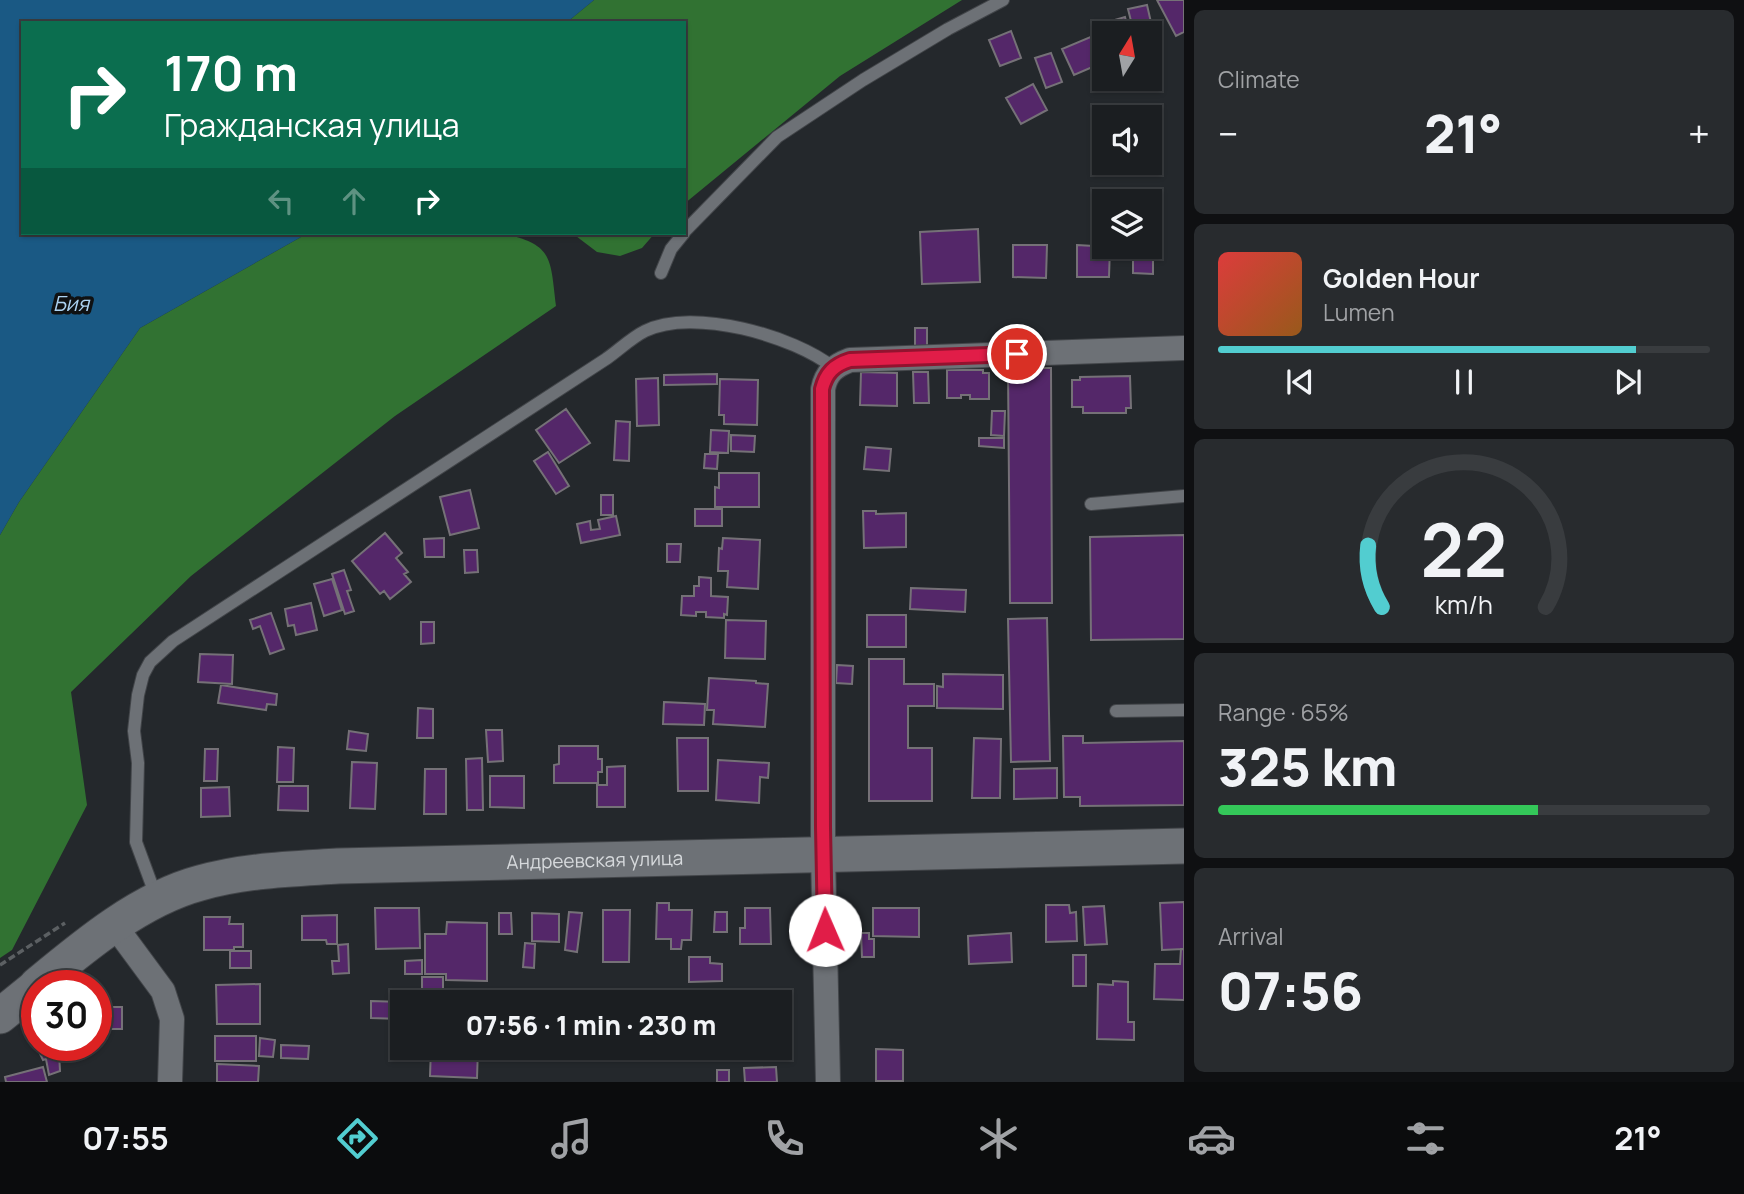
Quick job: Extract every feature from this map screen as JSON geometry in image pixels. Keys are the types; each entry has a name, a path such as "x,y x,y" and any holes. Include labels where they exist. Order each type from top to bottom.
{"street":[{"path":"828,1082 823,854 822,389 825,379 837,366 850,360 1184,348"},
{"name":"Андреевская улица","path":"56,970 114,926 157,899 198,883 248,872 325,867 1184,846"},
{"path":"114,926 163,990 168,1003 172,1019 170,1082"},
{"name":"Андреевская улица","path":"0,1016 21,998"}],"lane":[{"path":"686,230 777,138 863,80 948,29 1003,0"},
{"path":"661,273 671,249 682,235"},
{"path":"157,899 136,842 138,763 134,731 143,675 150,662 173,641 583,375 645,331 671,323 694,322 736,327 802,348 837,366"},
{"path":"1091,504 1184,496"},
{"path":"1116,711 1184,710"}],"green space":[{"path":"594,0 962,0 840,76 686,202 686,21 568,21"},
{"path":"304,235 517,237 530,242 546,255 550,264 556,306 395,416 191,576 71,692 87,805 12,950 0,958 0,535 19,502 140,328"},
{"path":"575,235 653,235 642,248 620,256 597,252"}],"water":[{"name":"Бия","path":"0,0 594,0 568,21 21,21 21,235 304,235 140,328 19,502 0,535"}],"building":[{"path":"1157,0 1184,0 1184,32 1176,36"},
{"path":"1147,5 1151,21 1131,21 1128,9"},
{"path":"1011,31 1021,58 1000,66 989,40"},
{"path":"1092,36 1092,67 1074,75 1062,49"},
{"path":"1051,53 1062,82 1046,88 1035,58"},
{"path":"1033,84 1047,110 1021,124 1006,98"},
{"path":"978,229 980,282 922,284 920,232"},
{"path":"1013,245 1047,245 1046,278 1013,277"},
{"path":"1077,245 1092,246 1092,259 1110,259 1109,277 1077,277"},
{"path":"1133,259 1153,259 1153,274 1133,273"},
{"path":"915,328 927,328 927,348 915,348"},
{"path":"1008,368 1051,368 1052,603 1010,603"},
{"path":"947,370 983,370 983,373 989,373 989,399 970,399 970,395 947,398"},
{"path":"861,372 897,373 897,406 860,405"},
{"path":"913,372 928,372 929,403 914,403"},
{"path":"717,374 717,384 664,385 664,375"},
{"path":"1130,376 1131,408 1126,408 1126,413 1083,413 1083,407 1072,407 1072,380 1080,380 1080,377"},
{"path":"658,378 659,425 637,426 636,379"},
{"path":"720,379 758,380 757,425 724,424 724,415 719,415"},
{"path":"566,409 590,443 559,463 536,430"},
{"path":"992,411 1005,411 1004,436 991,435"},
{"path":"616,421 630,422 629,461 614,460"},
{"path":"711,430 729,431 728,453 710,452"},
{"path":"731,435 755,436 754,452 731,451"},
{"path":"979,438 1004,438 1004,448 979,446"},
{"path":"866,447 891,449 889,471 864,469"},
{"path":"548,452 569,486 556,494 534,461"},
{"path":"705,454 718,454 717,469 704,468"},
{"path":"719,473 759,473 759,507 715,507 715,487 719,488"},
{"path":"470,490 479,528 450,535 440,497"},
{"path":"601,495 613,495 613,515 601,515"},
{"path":"695,509 722,509 722,526 695,526"},
{"path":"863,511 876,511 876,514 906,513 906,547 864,548"},
{"path":"616,516 620,535 581,543 577,524 590,521 591,530 600,529 598,520"},
{"path":"385,533 402,553 396,558 408,572 404,574 411,582 390,599 384,591 380,594 352,561"},
{"path":"1184,535 1184,639 1091,640 1090,537"},
{"path":"444,538 444,557 425,557 424,539"},
{"path":"723,538 760,540 758,589 727,587 728,571 718,571 719,548 722,549"},
{"path":"667,544 681,544 680,562 667,562"},
{"path":"464,550 477,550 478,572 465,573"},
{"path":"344,570 354,611 345,614 332,574"},
{"path":"699,577 711,578 711,596 728,597 727,615 724,614 724,618 706,617 706,612 696,612 696,616 681,615 682,596 694,596 694,586 699,586"},
{"path":"332,579 342,610 324,616 314,584"},
{"path":"911,588 966,590 965,612 910,609"},
{"path":"311,603 317,630 296,635 294,625 288,626 285,609"},
{"path":"271,613 284,649 270,654 260,626 253,629 250,620"},
{"path":"867,615 906,615 906,647 867,647"},
{"path":"1047,618 1050,761 1011,762 1008,619"},
{"path":"726,620 766,621 765,659 725,658"},
{"path":"421,622 434,622 434,643 421,644"},
{"path":"200,654 233,655 232,684 198,682"},
{"path":"869,659 904,659 904,684 934,684 934,706 908,706 908,748 932,748 932,801 869,801"},
{"path":"837,665 853,666 852,684 836,683"},
{"path":"943,674 1003,675 1003,709 937,708 937,686 943,687"},
{"path":"709,678 768,684 765,727 713,724 714,710 707,710"},
{"path":"221,685 277,694 276,705 267,704 266,710 218,703"},
{"path":"664,702 705,704 704,725 663,724"},
{"path":"418,708 433,709 433,738 417,738"},
{"path":"486,730 502,730 503,761 488,762"},
{"path":"349,731 368,734 366,751 347,749"},
{"path":"1063,736 1083,736 1083,743 1184,741 1184,805 1080,806 1080,797 1064,797"},
{"path":"677,738 708,738 708,791 678,791"},
{"path":"974,738 1001,739 1000,798 972,798"},
{"path":"559,746 598,746 602,772 598,772 598,783 554,783 554,765 559,764"},
{"path":"278,747 294,748 293,782 277,782"},
{"path":"205,749 218,749 217,781 204,781"},
{"path":"482,758 483,810 467,810 466,759"},
{"path":"718,760 769,763 768,778 760,777 759,803 716,800"},
{"path":"352,762 377,763 375,809 350,808"},
{"path":"625,766 625,807 597,807 597,785 607,785 607,767"},
{"path":"1057,768 1057,798 1014,799 1014,769"},
{"path":"425,769 446,769 446,814 424,814"},
{"path":"490,776 524,776 524,808 490,807"},
{"path":"279,786 308,786 308,811 278,810"},
{"path":"229,787 230,816 201,817 201,788"},
{"path":"1184,902 1184,949 1162,950 1160,903"},
{"path":"657,903 669,903 669,910 692,910 691,940 682,940 681,949 671,949 671,939 656,939"},
{"path":"1046,905 1069,905 1070,913 1076,912 1077,941 1046,942"},
{"path":"1104,906 1107,944 1085,945 1083,907"},
{"path":"375,908 419,908 420,948 376,949"},
{"path":"745,908 770,908 771,944 740,944 740,928 745,928"},
{"path":"873,908 919,908 919,937 873,936"},
{"path":"603,910 630,910 629,962 603,962"},
{"path":"569,912 582,913 577,952 565,950"},
{"path":"715,912 727,912 727,932 714,932"},
{"path":"499,913 511,913 512,934 499,934"},
{"path":"532,913 559,914 559,942 532,941"},
{"path":"337,915 337,944 327,944 326,940 302,940 302,916"},
{"path":"204,917 230,917 229,924 243,924 243,947 234,947 234,950 204,950"},
{"path":"447,922 487,923 487,981 446,980 446,974 425,974 425,934 446,934"},
{"path":"861,933 869,933 869,939 874,939 874,957 862,957"},
{"path":"1011,933 1012,962 969,964 968,936"},
{"path":"525,943 535,944 534,968 523,967"},
{"path":"348,944 349,973 333,974 332,961 339,961 338,945"},
{"path":"1181,949 1184,949 1184,1000 1154,999 1155,964 1180,964"},
{"path":"230,951 251,951 251,968 230,968"},
{"path":"1073,955 1086,955 1086,986 1073,986"},
{"path":"689,957 710,957 710,963 722,964 722,981 689,982"},
{"path":"422,960 422,974 405,974 405,961"},
{"path":"422,977 443,977 443,990 422,990"},
{"path":"1113,981 1128,982 1128,1022 1134,1022 1134,1040 1097,1039 1098,984 1113,985"},
{"path":"260,984 260,1024 217,1024 216,985"},
{"path":"371,1001 390,1002 390,1019 371,1018"},
{"path":"112,1007 122,1007 122,1029 112,1029"},
{"path":"215,1036 256,1036 256,1061 215,1061"},
{"path":"260,1038 275,1040 273,1057 259,1056"},
{"path":"281,1045 309,1046 308,1059 281,1058"},
{"path":"876,1049 903,1050 903,1081 876,1081"},
{"path":"431,1060 478,1060 477,1078 430,1076"},
{"path":"46,1061 59,1061 60,1071 49,1075"},
{"path":"217,1064 259,1066 258,1082 217,1082"},
{"path":"43,1067 47,1082 6,1082 5,1077"},
{"path":"776,1067 777,1082 745,1082 744,1068"},
{"path":"717,1070 729,1070 729,1082 717,1082"}],"route":[{"path":"825,930 822,389 825,379 830,371 850,360 1017,354"}]}
